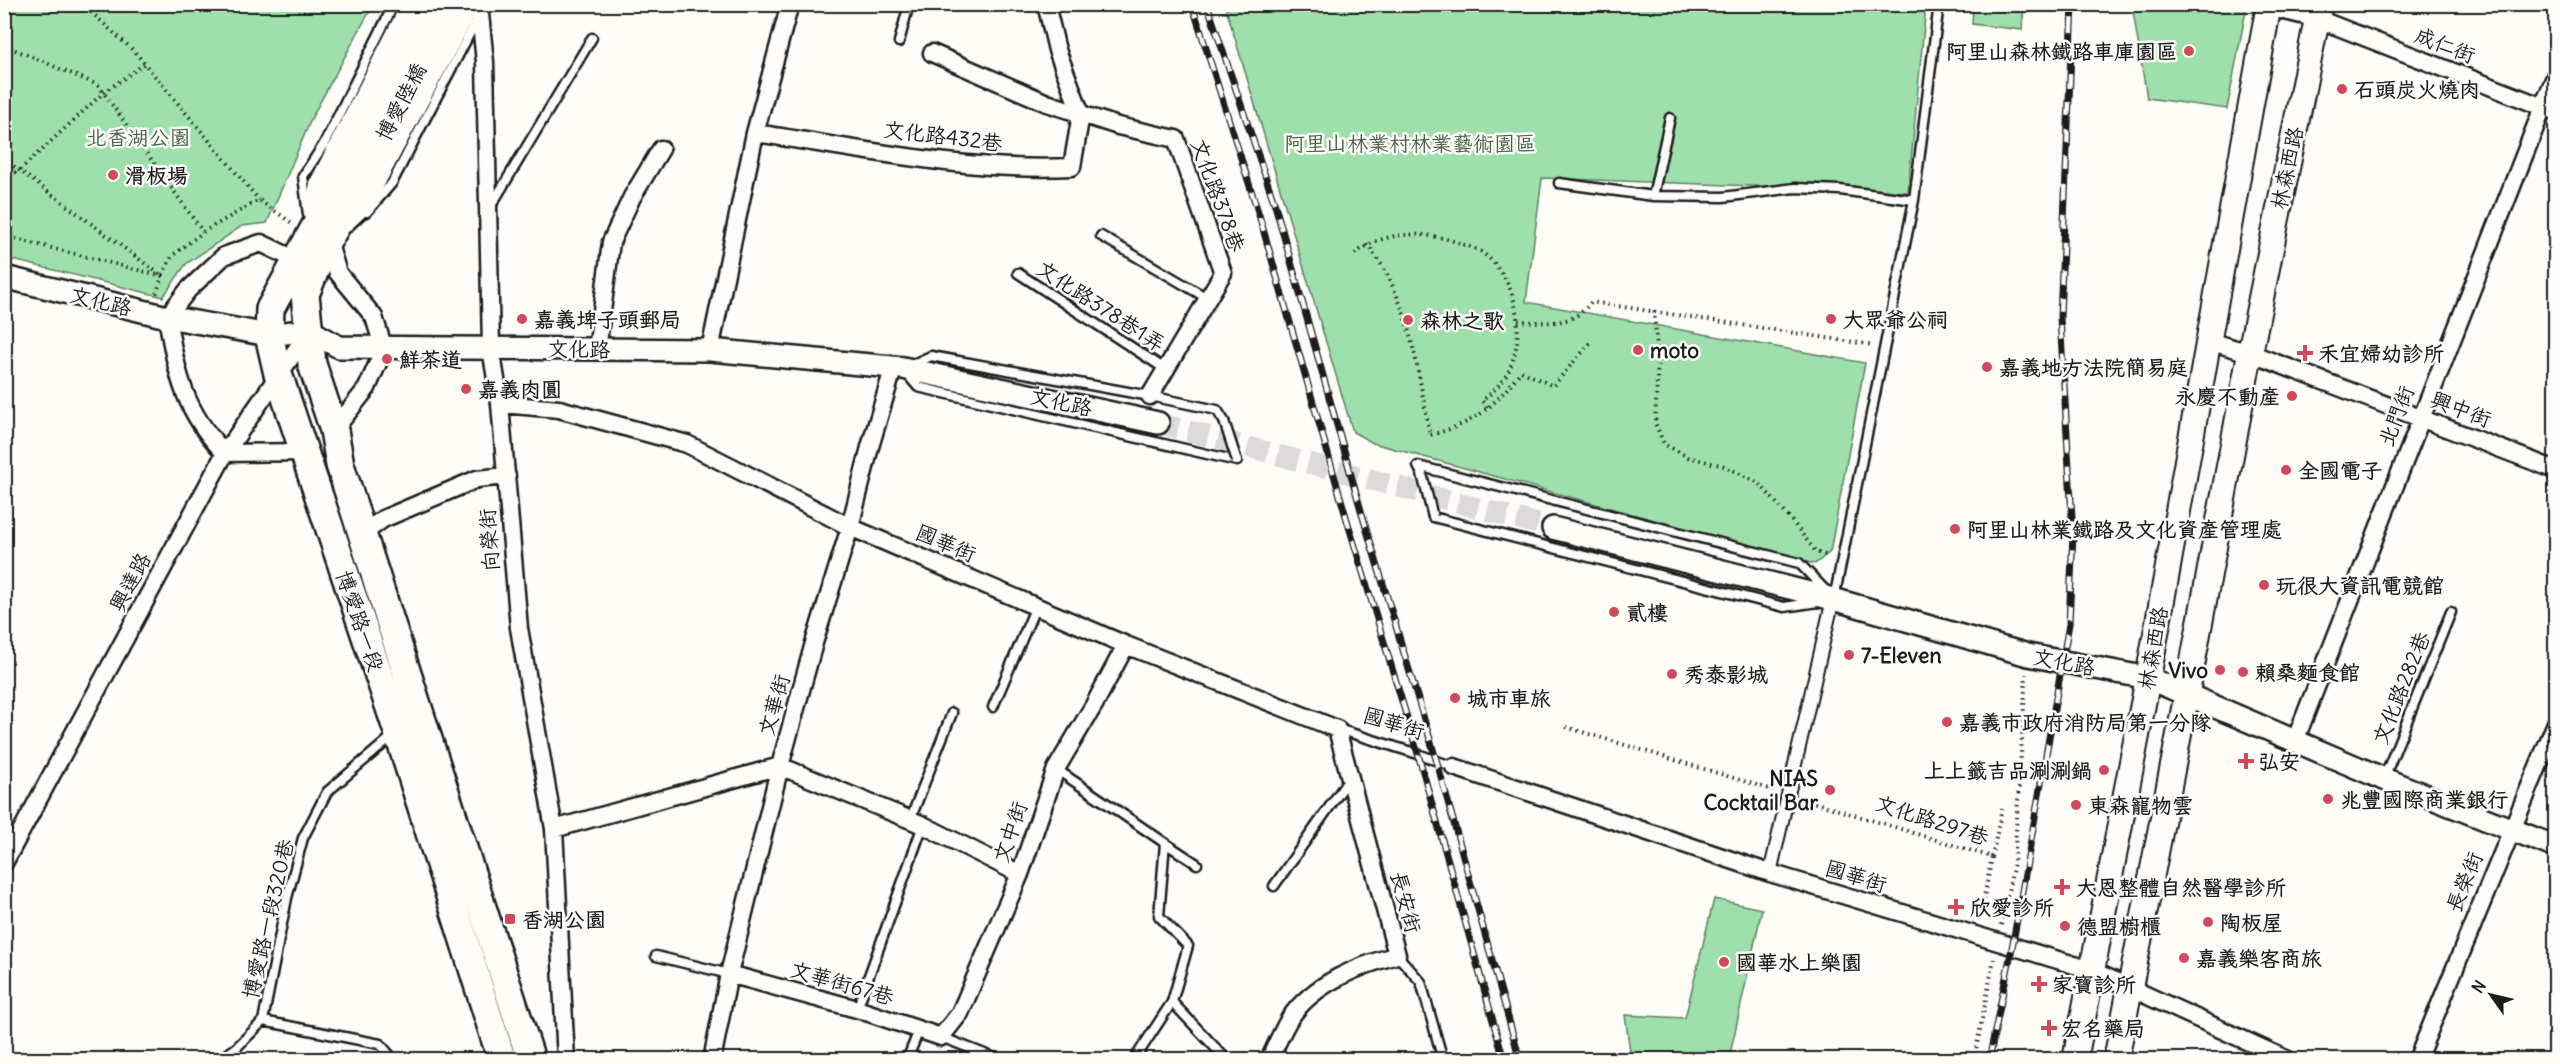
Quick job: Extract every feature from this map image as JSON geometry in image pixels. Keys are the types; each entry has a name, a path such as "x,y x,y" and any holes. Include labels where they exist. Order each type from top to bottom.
{"main road":[{"name":"博愛陸橋","path":"342,195 429,4"},
{"name":"博愛陸橋","path":"342,195 450,4"},
{"name":"林森西路","path":"2076,1059 2148,678 2269,6"},
{"name":"林森西路","path":"2116,1059 2250,353 2319,12"},
{"name":"博愛路一段","path":"342,195 319,238 305,294 312,364 334,430 340,465 361,535 531,1059"},
{"name":"博愛路一段","path":"319,238 296,260 270,309 269,334 278,374 398,732 502,1059"}],"street":[{"path":"342,195 410,4"},
{"path":"710,350 755,133 790,4"},
{"path":"1046,4 1057,50 1081,114"},
{"name":"林森西路","path":"2269,6 2319,12"},
{"path":"342,195 479,8"},
{"name":"向榮街","path":"479,8 485,62 491,348 500,404 519,628 554,829 566,1059"},
{"name":"成仁街","path":"2319,12 2549,110"},
{"name":"文化路378巷","path":"932,53 1047,103 1118,126 1176,139 1223,273 1150,396"},
{"name":"北門街","path":"2295,741 2420,418 2549,110 2556,74"},
{"name":"文化路432巷","path":"755,133 938,161 1033,169 1072,167 1081,114"},
{"path":"597,350 611,242 632,197 661,149"},
{"path":"319,238 338,273 374,317 384,349 367,388 334,430"},
{"path":"296,260 261,243 224,256 159,316 182,391 198,423 225,453 306,452"},
{"name":"文化路","path":"4,277 159,316 269,334 309,330 339,346 384,349 710,350 898,367 1158,423"},
{"name":"興達路","path":"4,863 225,453 309,330"},
{"path":"2208,341 2250,353"},
{"name":"興中街","path":"2250,353 2556,470"},
{"name":"文華街","path":"712,1059 729,974 780,765 814,643 850,527 870,447 898,367"},
{"name":"國華街","path":"500,404 559,409 687,444 850,527 1126,645 1337,729"},
{"path":"361,535 383,519 477,479 507,476"},
{"name":"文化路","path":"1553,528 1833,599 2028,655 2148,678 2384,779 2556,847"},
{"path":"1770,873 1833,599"},
{"name":"文中街","path":"941,1037 960,1013 1020,874 1056,769 1126,645"},
{"name":"長榮街","path":"2417,1059 2556,723"},
{"name":"長安街","path":"1269,1059 1291,1017 1319,988 1364,965 1397,955 1337,729"},
{"path":"554,829 780,765 917,822 1020,874"},
{"name":"國華街","path":"1454,767 1770,873 2091,970 2288,1059"},
{"name":"文華街67巷","path":"729,974 857,1009 941,1037"}],"lane":[{"path":"394,4 324,144 303,177 319,238 365,215 392,183 479,8"},
{"path":"899,42 909,4"},
{"path":"1833,599 1843,559 1883,346 1914,200 1939,4"},
{"path":"488,212 592,39"},
{"path":"1653,196 1670,118"},
{"path":"1559,183 1653,196 1723,197 1795,188 1840,190 1914,200"},
{"path":"1101,236 1207,298"},
{"name":"文化路378巷1弄","path":"1018,273 1165,369"},
{"path":"931,356 1150,396 1217,410 1224,421 1237,461 918,387 898,367 931,356"},
{"path":"1418,466 1799,563 1833,599 1784,607 1433,517 1418,466"},
{"path":"993,706 1036,606"},
{"name":"文化路282巷","path":"2384,779 2451,612"},
{"path":"857,1009 952,713"},
{"name":"國華街","path":"1337,729 1418,753 1454,767"},
{"name":"博愛路一段320巷","path":"219,1059 236,1048 263,1021 287,898 303,838 327,792 398,732"},
{"path":"1056,769 1197,864"},
{"path":"1274,886 1349,779"},
{"path":"1134,1059 1172,1002 1188,946 1159,916 1165,843"},
{"path":"1397,955 1421,982 1443,1059"},
{"path":"656,956 729,974"},
{"path":"1172,1002 1227,1059"},
{"path":"263,1021 380,1044 394,1059"},
{"path":"907,1059 919,1030"},
{"path":"941,1037 1000,1059"}],"path":[{"path":"4,67 10,48 9,9 6,4"},
{"path":"82,4 144,64 259,200"},
{"path":"4,45 98,85 203,232"},
{"path":"4,178 20,170 103,93 144,64"},
{"path":"4,159 162,276"},
{"path":"1355,254 1367,244 1408,234 1459,243 1484,253 1500,271 1516,303 1519,333 1509,370 1497,387 1482,401 1488,408"},
{"path":"4,236 162,276"},
{"path":"1367,244 1377,257 1407,321 1430,435 1457,428 1481,415 1505,392 1521,371 1552,386 1591,342"},
{"path":"159,316 162,276"},
{"path":"1518,321 1556,323 1581,316 1591,302 1883,346"},
{"path":"1654,311 1658,359 1655,423 1664,444 1688,457 1724,466 1759,483 1816,552 1843,559"},
{"path":"1974,1059 2014,863 2028,655"},
{"name":"文化路297巷","path":"1566,727 1992,857 1975,936"},
{"path":"1992,857 2002,809"}],"green space":[{"name":"北香湖公園","path":"5,4 373,5 312,117 267,223 242,226 186,264 163,297 5,258"},
{"name":"阿里山林業村林業藝術園區","path":"1225,5 1926,5 1908,192 1542,178 1526,302 1865,363 1830,552 1815,564 1373,443 1353,432"},
{"name":"阿里山森林鐵路車庫園區","path":"1973,5 2024,5 2022,30 1972,24"},
{"name":"阿里山森林鐵路車庫園區","path":"2132,5 2247,5 2227,109 2147,98"},
{"name":"國華水上樂園","path":"1714,899 1762,909 1729,1059 1631,1059 1625,1015 1685,1018"}],"tunnel":[{"path":"1158,423 1553,528"}],"railway":[{"path":"1192,4 1259,215 1347,520 1418,754 1504,1060"},
{"path":"1207,4 1275,205 1362,514 1436,759 1520,1060"},
{"path":"1989,1060 2012,948 2069,624 2073,534 2060,318 2073,4"}],"place":[{"name":"阿里山森林鐵路車庫園區","path":"2189,51"},
{"name":"石頭炭火燒肉","path":"2342,89"},
{"name":"滑板場","path":"113,175"},
{"name":"嘉義埤子頭郵局","path":"522,319"},
{"name":"大眾爺公祠","path":"1831,319"},
{"name":"森林之歌","path":"1408,320"},
{"name":"moto","path":"1638,350"},
{"name":"禾宜婦幼診所","path":"2305,353"},
{"name":"鮮茶道","path":"387,359"},
{"name":"嘉義地方法院簡易庭","path":"1987,367"},
{"name":"嘉義肉圓","path":"466,389"},
{"name":"永慶不動產","path":"2292,396"},
{"name":"全國電子","path":"2286,470"},
{"name":"阿里山林業鐵路及文化資產管理處","path":"1955,529"},
{"name":"玩很大資訊電競館","path":"2264,585"},
{"name":"貳樓","path":"1614,612"},
{"name":"7-Eleven","path":"1849,655"},
{"name":"Vivo","path":"2220,670"},
{"name":"賴桑麵食館","path":"2243,672"},
{"name":"秀泰影城","path":"1672,674"},
{"name":"城市車旅","path":"1455,698"},
{"name":"嘉義市政府消防局第一分隊","path":"1947,722"},
{"name":"弘安","path":"2246,761"},
{"name":"上上籤吉品涮涮鍋","path":"2104,770"},
{"name":"NIAS Cocktail Bar","path":"1830,790"},
{"name":"兆豐國際商業銀行","path":"2328,799"},
{"name":"東森寵物雲","path":"2076,805"},
{"name":"大恩整體自然醫學診所","path":"2062,887"},
{"name":"欣愛診所","path":"1956,907"},
{"name":"香湖公園","path":"510,919"},
{"name":"陶板屋","path":"2208,922"},
{"name":"德盟櫥櫃","path":"2065,926"},
{"name":"嘉義樂客商旅","path":"2184,958"},
{"name":"國華水上樂園","path":"1724,962"},
{"name":"家寶診所","path":"2039,984"},
{"name":"宏名藥局","path":"2049,1028"}]}
